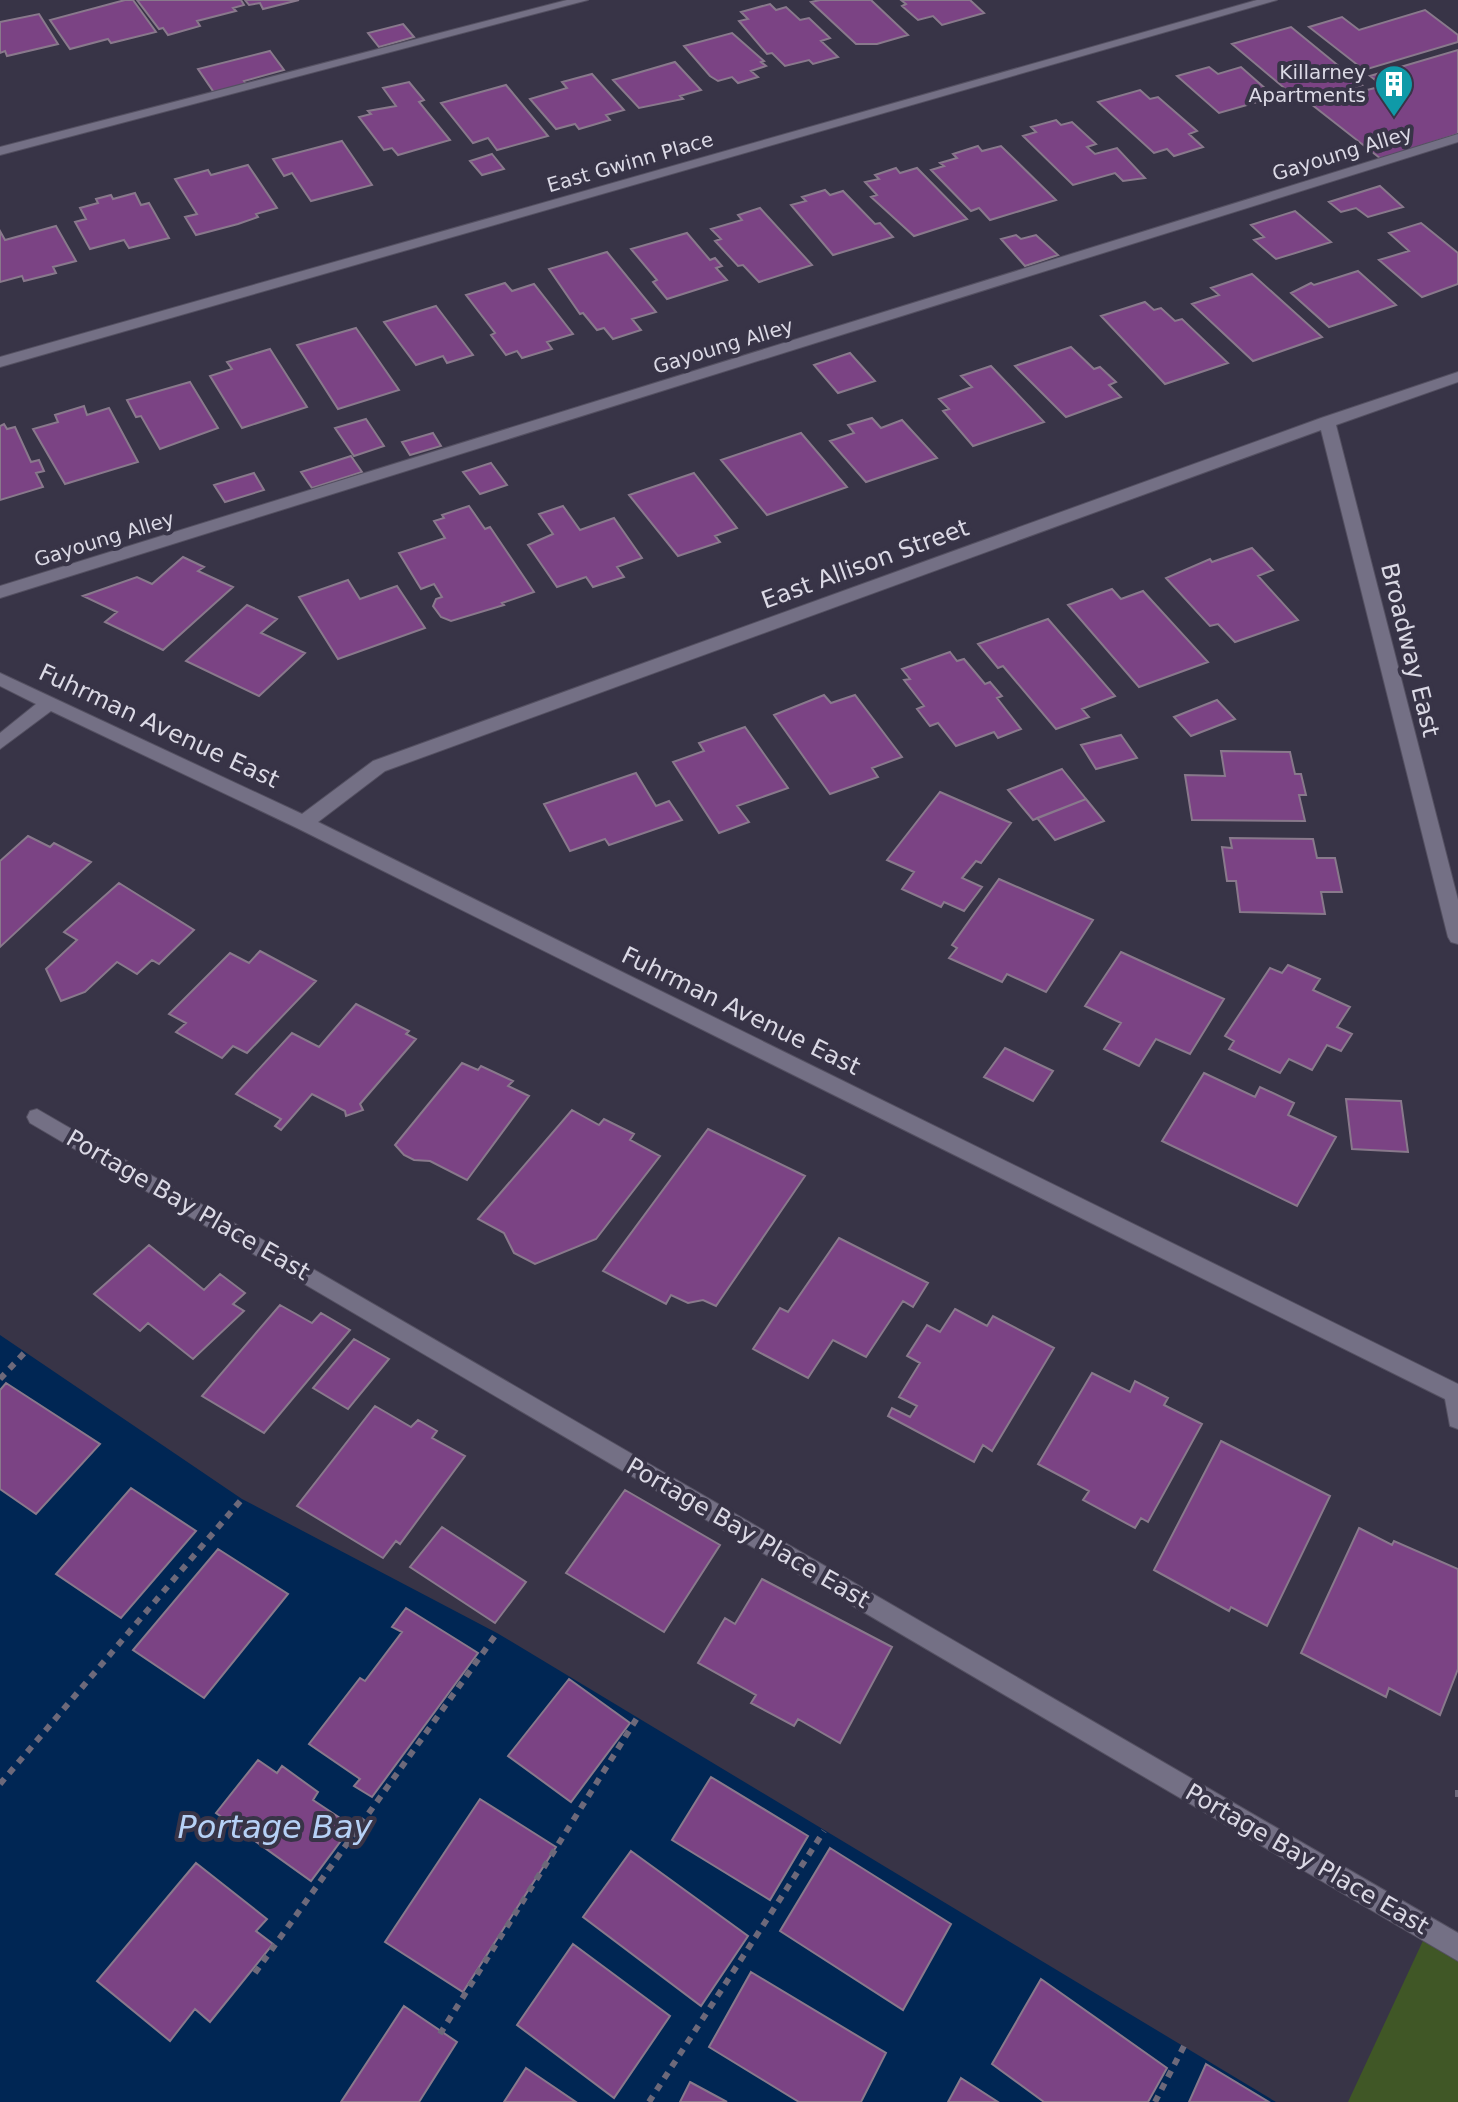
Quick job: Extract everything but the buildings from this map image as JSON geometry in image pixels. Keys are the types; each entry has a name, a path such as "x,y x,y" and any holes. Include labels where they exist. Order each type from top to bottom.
{"street":[{"path":"0,151 582,0"},
{"name":"East Gwinn Place","path":"0,362 1271,0"},
{"name":"Gayoung Alley","path":"0,592 1458,138"},
{"name":"East Allison Street","path":"304,823 379,766 1458,377"},
{"name":"Broadway East","path":"1327,422 1458,937"},
{"name":"Fuhrman Avenue East","path":"0,679 304,823 1458,1394"},
{"path":"0,743 50,702"},
{"name":"Portage Bay Place East","path":"37,1117 1458,1948"},
{"path":"1458,1394 1455,1403 1458,1419"}],"path":[{"path":"0,1379 26,1351"},
{"path":"0,1784 242,1499"},
{"path":"255,1973 497,1633"},
{"path":"440,2034 637,1718"},
{"path":"1458,1790 1458,1801"},
{"path":"649,2102 824,1831"},
{"path":"1155,2102 1184,2046"}],"green space":[{"path":"1428,1930 1458,1948 1458,2102 1348,2102"}],"water":[{"name":"Portage Bay","path":"0,1335 242,1499 497,1633 1276,2102 0,2102"}],"place":[{"name":"Killarney Apartments","path":"1394,118"}]}
